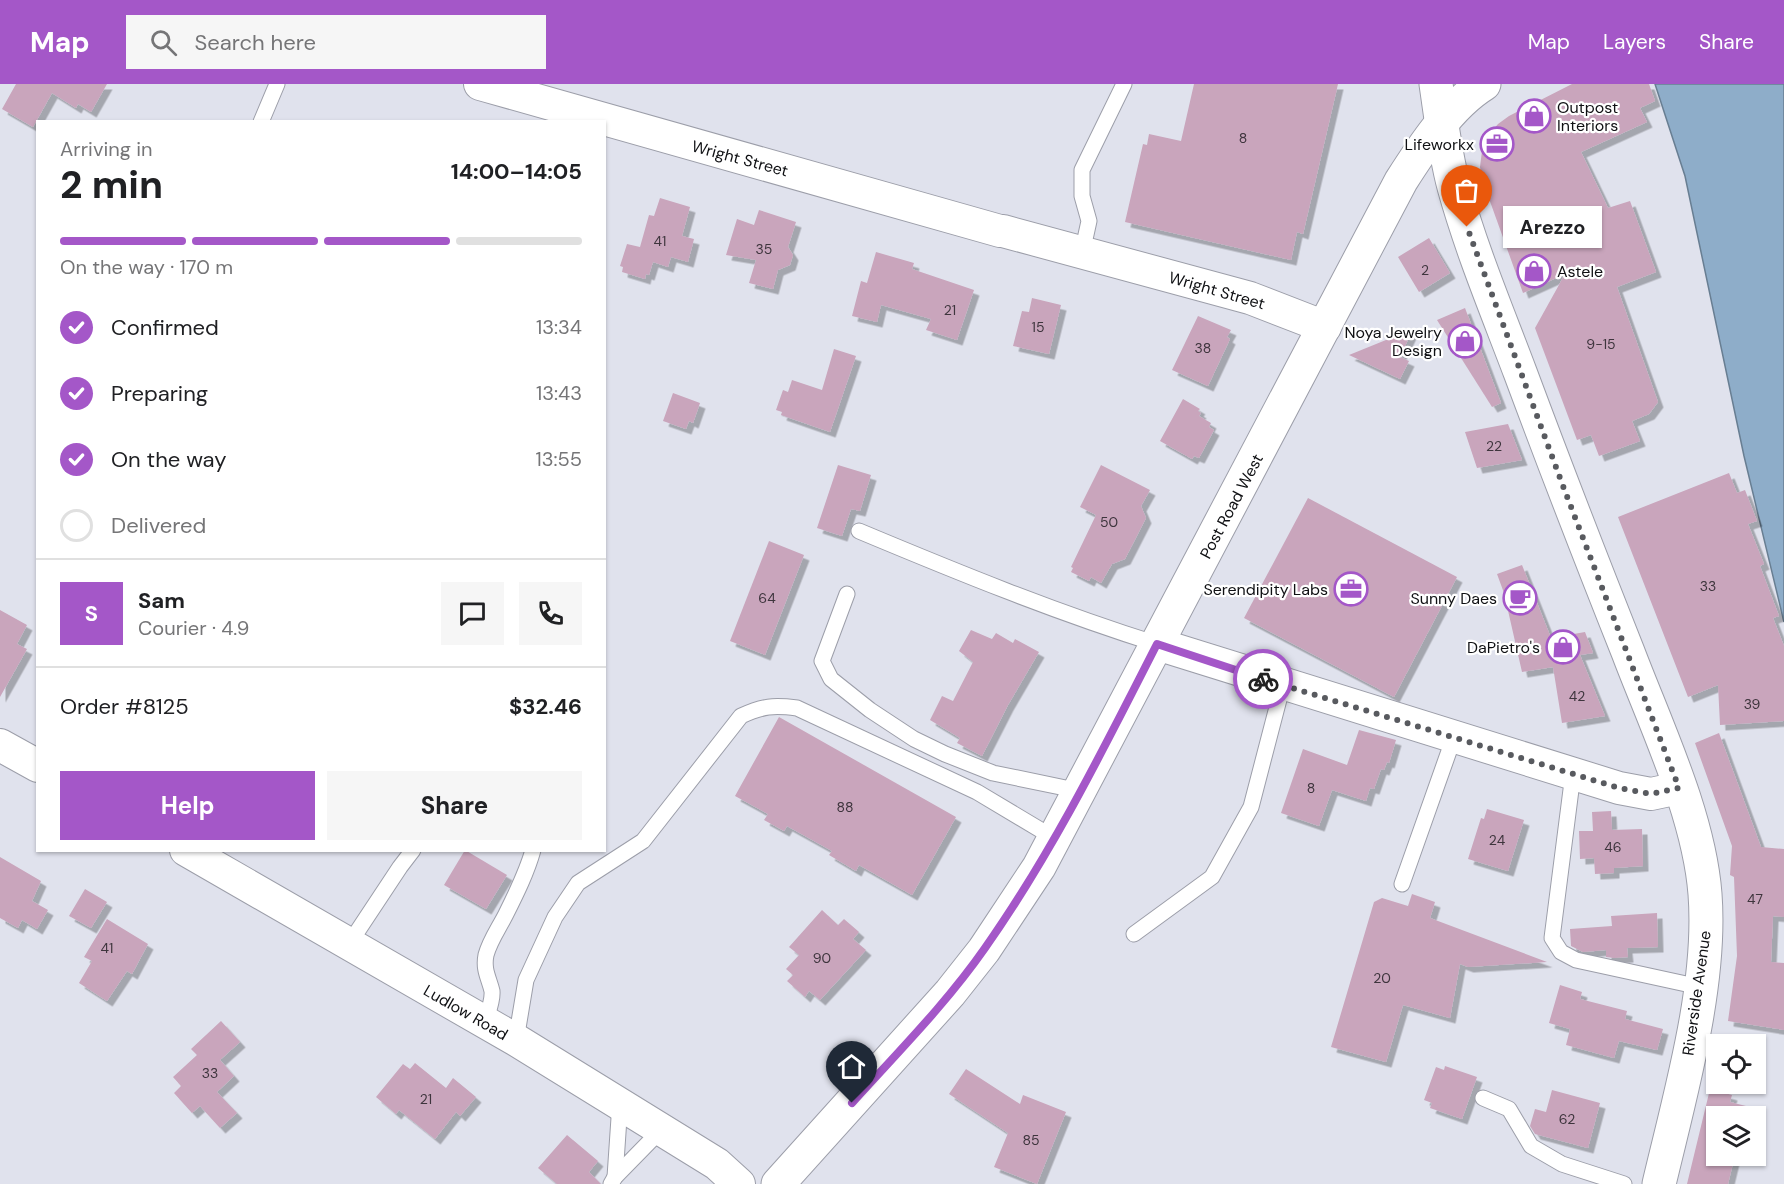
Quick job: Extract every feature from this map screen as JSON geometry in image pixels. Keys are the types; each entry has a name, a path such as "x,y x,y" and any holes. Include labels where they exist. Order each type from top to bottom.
{"main road":[{"name":"Riverside Avenue","path":"1436,84 1453,186 1563,486 1679,788 1698,847 1703,875 1705,946 1700,987 1680,1095 1659,1184"},
{"name":"Post Road West","path":"778,1184 957,984 1039,867 1401,181 1442,124 1474,90 1484,84"}],"street":[{"name":"Wright Street","path":"480,84 532,111 567,120"},
{"name":"Wright Street","path":"606,130 1001,231 1250,298 1325,327"},
{"path":"1157,644 1619,788 1651,794 1679,788"},
{"path":"0,745 36,765"},
{"name":"Ludlow Road","path":"189,852 516,1040 717,1164 739,1184"}],"lane":[{"path":"262,120 277,84"},
{"path":"1082,253 1089,221 1082,196 1082,170 1124,84"},
{"path":"859,531 958,573 1088,623 1157,644"},
{"path":"847,594 822,661 831,679 870,710 914,739 945,754 993,773 1080,791"},
{"path":"1134,934 1212,877 1251,807 1283,684"},
{"path":"516,1040 526,980 555,917 578,883 643,841 741,717 760,707 778,705 797,708 977,792 1054,838"},
{"path":"1402,884 1454,737"},
{"path":"1573,774 1552,938 1561,952 1576,960 1700,987"},
{"path":"350,944 411,852"},
{"path":"485,1022 492,1001 492,990 486,976 488,949 530,864 533,852"},
{"path":"1484,1098 1509,1108 1531,1146 1562,1164 1624,1184"},
{"path":"613,1181 620,1103"},
{"path":"613,1181 662,1129"}],"water":[{"path":"1655,84 1784,84 1784,622 1744,456 1685,176"}],"building":[{"path":"16,84 107,84 91,112 78,104 76,108 52,93 33,127 2,109"},
{"path":"1194,84 1338,84 1303,234 1297,232 1291,260 1125,222 1143,144 1147,145 1149,134 1181,141"},
{"path":"1572,84 1649,84 1655,101 1640,108 1647,122 1581,152 1608,208 1630,201 1656,272 1617,287 1658,402 1649,414 1632,421 1640,441 1599,456 1591,435 1577,440 1535,328 1565,274 1523,293 1483,182 1480,167 1487,137 1498,124 1509,116"},
{"path":"660,198 690,207 682,236 694,239 688,262 671,257 668,267 653,262 649,275 646,274 645,279 622,272 623,267 620,266 627,244 640,247 649,215 654,216"},
{"path":"759,210 796,222 788,247 793,255 790,265 778,270 773,289 749,283 756,260 726,255 737,219 754,225"},
{"path":"1429,238 1450,273 1419,292 1398,257"},
{"path":"876,252 914,263 912,269 974,290 957,340 926,330 931,319 881,305 877,322 852,316 861,281 867,283"},
{"path":"1032,298 1061,305 1049,354 1013,346 1022,311 1029,312"},
{"path":"1465,308 1501,403 1492,407 1437,320"},
{"path":"1198,316 1231,330 1227,337 1230,339 1208,386 1172,370"},
{"path":"1413,329 1400,357 1409,361 1400,379 1349,355"},
{"path":"834,349 856,356 830,432 781,415 782,412 776,410 783,390 788,392 792,380 822,390"},
{"path":"673,393 700,403 693,423 689,421 686,429 663,421"},
{"path":"1183,399 1200,409 1199,416 1211,423 1209,427 1214,430 1199,458 1194,456 1192,459 1160,441"},
{"path":"1508,424 1522,460 1477,468 1465,432"},
{"path":"838,465 871,475 860,511 851,509 842,536 817,528"},
{"path":"1101,465 1150,490 1141,506 1146,518 1125,559 1112,564 1101,583 1091,577 1089,581 1071,572 1073,568 1071,567 1096,515 1080,507"},
{"path":"1729,473 1737,493 1745,490 1757,521 1748,524 1764,564 1760,566 1779,616 1773,618 1784,646 1784,721 1720,725 1718,685 1688,697 1618,517"},
{"path":"1308,498 1457,577 1394,697 1244,618"},
{"path":"769,541 804,555 765,655 730,641"},
{"path":"1522,565 1551,638 1585,632 1593,653 1580,655 1605,716 1562,723 1553,667 1522,672 1504,593 1497,574"},
{"path":"0,610 27,625 17,644 27,649 0,697"},
{"path":"971,630 992,639 996,633 1013,643 1015,639 1039,652 982,756 957,743 960,738 930,720 942,696 953,701 973,662 959,651"},
{"path":"779,717 956,817 912,895 859,865 856,871 829,855 832,851 787,826 784,831 764,820 768,814 735,796"},
{"path":"1359,730 1396,740 1389,763 1387,762 1384,770 1381,769 1374,789 1370,788 1366,801 1332,790 1319,826 1281,813 1303,749 1347,765"},
{"path":"1719,733 1761,847 1784,849 1784,917 1773,916 1771,962 1784,963 1784,1030 1728,1021 1737,956 1734,877 1730,875 1732,846 1695,743"},
{"path":"1487,809 1524,820 1508,871 1468,859 1481,818 1484,819"},
{"path":"1611,811 1612,830 1642,829 1643,866 1614,868 1614,873 1595,874 1594,858 1580,859 1579,831 1593,831 1592,812"},
{"path":"464,852 468,852 507,875 486,909 444,885"},
{"path":"0,857 41,881 32,901 48,910 37,929 22,920 18,928 0,918"},
{"path":"85,889 107,902 91,928 69,916"},
{"path":"1412,894 1435,902 1430,918 1547,962 1468,967 1460,964 1450,1018 1403,1005 1386,1062 1331,1047 1374,902 1382,898 1408,906"},
{"path":"822,910 838,925 844,919 859,932 853,939 866,950 820,1000 809,991 805,997 787,981 793,975 786,969 799,955 789,947"},
{"path":"1657,913 1658,947 1627,948 1628,957 1614,958 1606,957 1606,950 1583,952 1571,946 1570,929 1612,926 1611,916"},
{"path":"107,919 148,944 132,974 127,971 107,1001 79,983 92,961 84,957"},
{"path":"1560,985 1582,992 1580,999 1627,1011 1625,1019 1663,1029 1657,1050 1619,1041 1614,1058 1566,1045 1570,1029 1549,1023"},
{"path":"221,1021 240,1042 220,1060 234,1076 217,1092 237,1113 220,1128 200,1106 192,1113 174,1093 181,1086 173,1077 197,1055 191,1049"},
{"path":"415,1063 446,1088 453,1078 476,1097 460,1116 456,1112 435,1139 399,1110 396,1114 376,1097 403,1064 410,1069"},
{"path":"1445,1066 1477,1077 1462,1119 1430,1108 1432,1103 1424,1100 1436,1067 1444,1070"},
{"path":"966,1069 1020,1104 1023,1095 1066,1112 1037,1184 994,1167 1008,1133 949,1094"},
{"path":"1552,1090 1600,1103 1588,1148 1535,1134 1530,1126 1535,1109 1546,1112"},
{"path":"1709,1094 1732,1095 1730,1102 1746,1106 1706,1106 1706,1166 1732,1166 1728,1184 1687,1184"},
{"path":"567,1135 598,1161 589,1172 601,1184 557,1184 538,1168"}],"way so far":[{"path":"1263,679 1619,788 1651,794 1679,788 1467,227"}],"place":[{"name":"Outpost Interiors","path":"1534,116"},
{"name":"Lifeworkx","path":"1497,144"},
{"name":"Arezzo","path":"1467,227"},
{"name":"Astele","path":"1534,271"},
{"name":"Noya Jewelry Design","path":"1465,341"},
{"name":"Serendipity Labs","path":"1351,589"},
{"name":"Sunny Daes","path":"1520,598"},
{"name":"DaPietro's","path":"1563,647"}],"route":[{"path":"852,1103 950,993 984,950 1039,867 1157,644 1263,679"}]}
